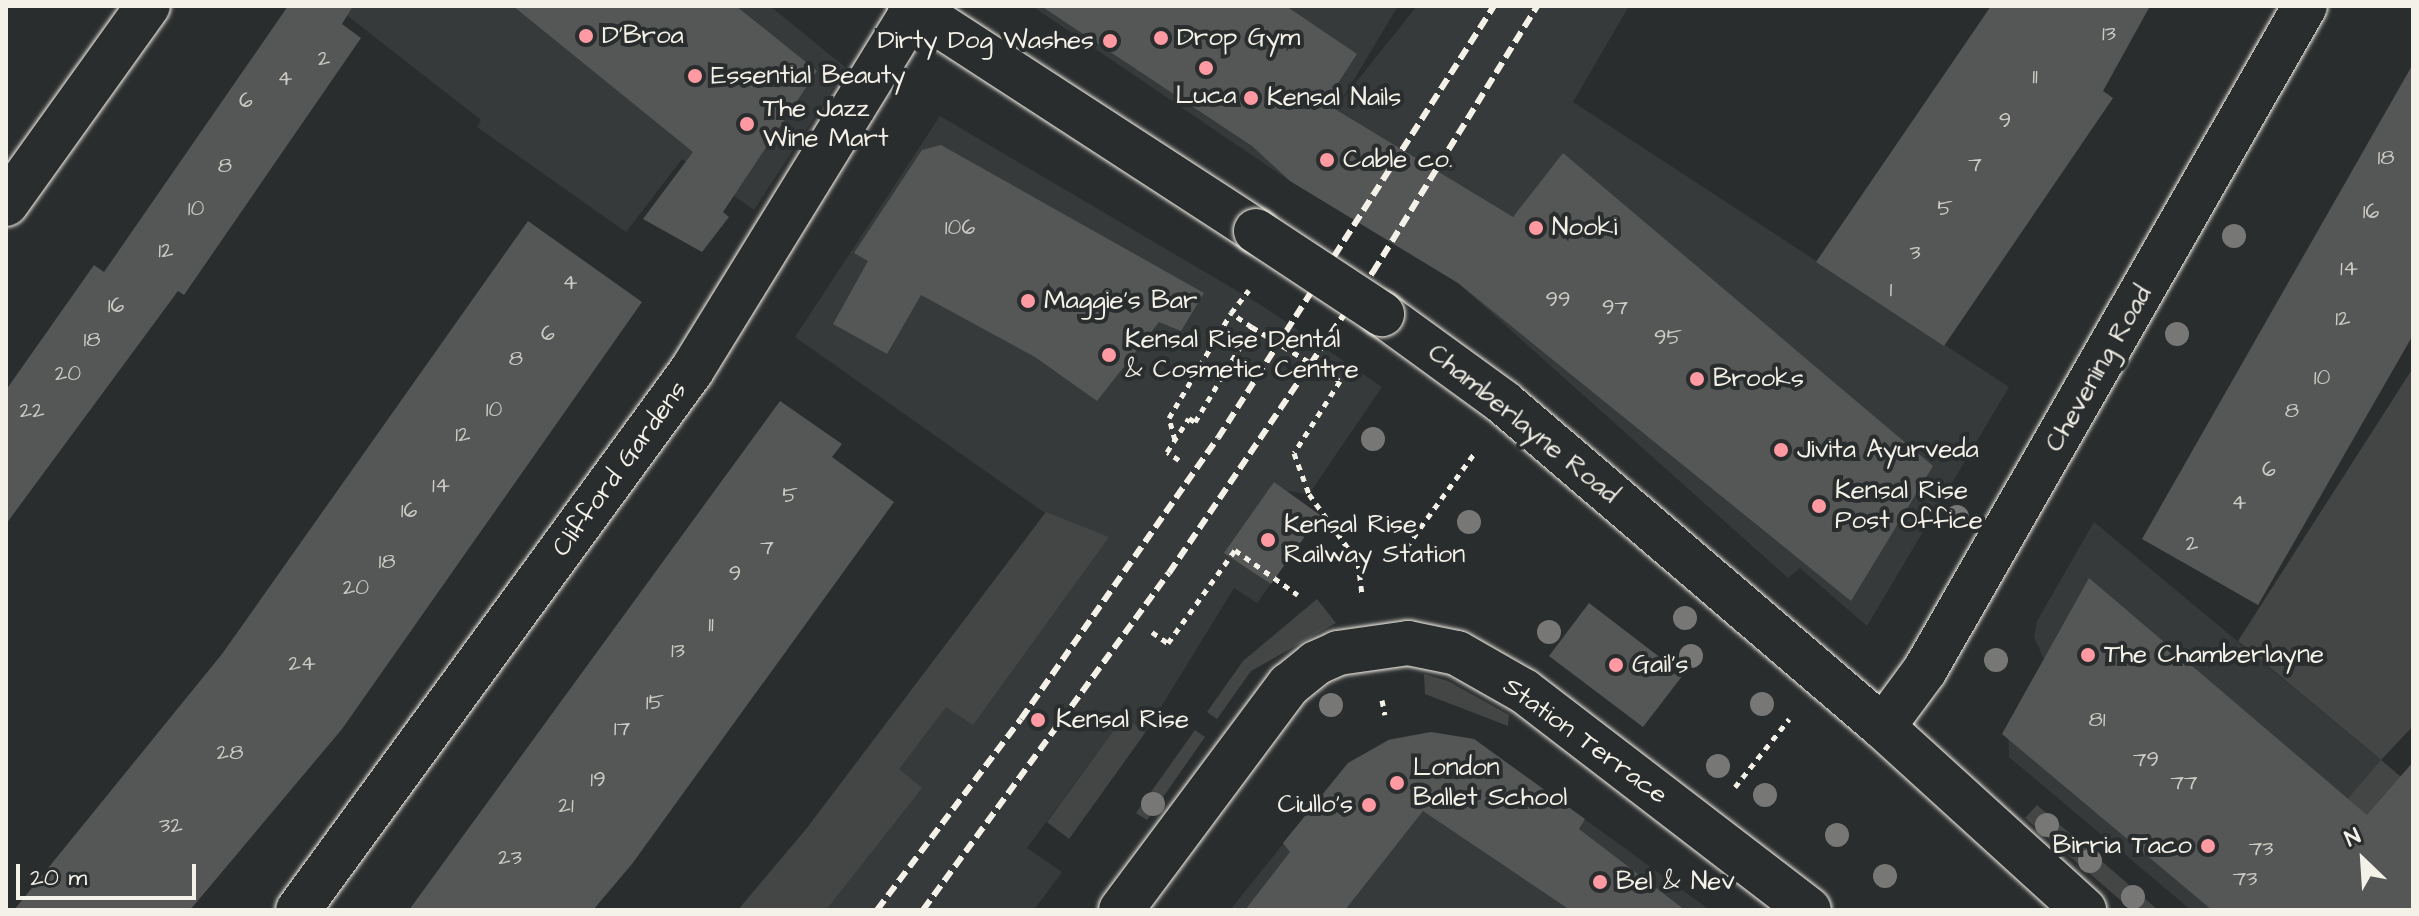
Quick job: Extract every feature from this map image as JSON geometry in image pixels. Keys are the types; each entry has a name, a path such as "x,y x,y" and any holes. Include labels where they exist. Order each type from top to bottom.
{"street":[{"path":"6,204 148,6"},
{"name":"Chevening Road","path":"1883,727 1925,670 2305,6"},
{"name":"Chamberlayne Road","path":"912,7 1418,339 1503,402 1883,727 2080,909"},
{"name":"Clifford Gardens","path":"298,910 692,370 912,7"},
{"name":"Station Terrace","path":"1121,910 1289,685 1316,663 1338,653 1408,643 1457,653 1524,691 1809,910"}],"path":[{"path":"1175,441 1169,418 1216,333 1252,285"},
{"path":"1231,313 1340,381 1294,453 1309,494 1358,562 1364,605"},
{"path":"1179,460 1167,452 1189,418 1195,422 1252,327"},
{"path":"1399,557 1469,460"},
{"path":"1152,632 1168,643 1235,550 1298,595"},
{"path":"1731,793 1789,719"}],"shaded area":[{"path":"335,6 770,6 846,68 754,210 682,159 626,232 477,127 481,120"},
{"path":"1032,6 1398,6 1341,101 1417,6 1629,6 1573,102 2009,387 1867,626 1800,568 1788,578 1458,283 1290,181"},
{"path":"940,116 1261,305 1382,387 1309,494 1287,491 1296,516 1311,527 1257,603 1234,588 1145,733 1124,716 1027,848 1062,872 1034,910 738,910 807,828 1045,513 795,337"},
{"path":"2413,368 2413,726 2381,760 2238,641"},
{"path":"1046,512 1109,537 973,725 946,707 899,769 922,788 826,910 738,910 807,828"},
{"path":"2094,522 2413,787 2413,910 2191,910 2009,757 2008,723 2044,659 2034,637 2037,621"},
{"path":"1317,599 1336,623 1251,671 1217,719 1207,712 1243,661"},
{"path":"1424,674 1448,681 1509,715 1508,726 1425,694"},
{"path":"1124,716 1145,733 1069,839 1047,822"},
{"path":"1195,730 1205,737 1147,820 1136,813"},
{"path":"1431,732 1474,739 1710,910 1230,910 1348,763 1389,739"},
{"path":"2381,760 2413,787 2413,892 2286,871"},
{"path":"2037,805 2158,910 2132,910 2025,818"}],"building":[{"path":"288,6 353,6 342,24 361,38 184,295 178,291 6,524 6,390 94,265 104,272"},
{"path":"513,6 736,6 817,71 723,212 729,217 702,252 643,219 693,152"},
{"path":"1041,6 1286,6 1357,54 1325,103 1513,217 1563,153 1933,466 1851,601 1458,283 1290,181 1252,146"},
{"path":"1991,6 2150,6 2103,91 2113,98 1944,346 1816,262"},
{"path":"2413,64 2413,335 2258,605 2142,539"},
{"path":"941,145 1204,293 1181,331 1159,322 1097,401 1035,357 921,295 887,354 833,324 868,261 854,253 922,150"},
{"path":"528,221 642,302 342,729 190,910 14,910 222,654"},
{"path":"780,401 842,444 832,457 894,502 632,864 593,910 409,910"},
{"name":"Kensal Rise Railway Station","path":"1274,482 1320,515 1271,584 1224,553"},
{"path":"2089,578 2367,815 2413,762 2413,910 2212,910 2002,734"},
{"path":"1589,603 1683,675 1643,727 1549,656"},
{"path":"1431,732 1474,739 1585,819 1579,829 1685,910 1570,910 1423,811 1345,910 1245,910 1290,852 1283,843 1348,763 1389,740"}],"railway":[{"path":"877,910 1021,719 1218,438 1494,6"},
{"path":"923,910 1169,573 1373,272 1537,6"}],"place":[{"name":"D'Broa","path":"586,36"},
{"name":"Drop Gym","path":"1161,38"},
{"name":"Dirty Dog Washes","path":"1110,41"},
{"name":"Luca","path":"1206,68"},
{"name":"Essential Beauty","path":"695,76"},
{"name":"Kensal Nails","path":"1251,98"},
{"name":"The Jazz Wine Mart","path":"747,124"},
{"name":"Cable co.","path":"1327,160"},
{"name":"Nooki","path":"1536,228"},
{"name":"Maggie's Bar","path":"1028,301"},
{"name":"Kensal Rise Dental & Cosmetic Centre","path":"1109,355"},
{"name":"Brooks","path":"1697,379"},
{"name":"Jivita Ayurveda","path":"1781,450"},
{"name":"Kensal Rise Post Office","path":"1819,506"},
{"name":"Kensal Rise Railway Station","path":"1268,540"},
{"name":"The Chamberlayne","path":"2088,655"},
{"name":"Gail's","path":"1616,665"},
{"name":"Kensal Rise","path":"1038,720"},
{"name":"London Ballet School","path":"1397,783"},
{"name":"Ciullo's","path":"1369,805"},
{"name":"Birria Taco","path":"2208,846"},
{"name":"Bel & Nev","path":"1600,882"}]}
